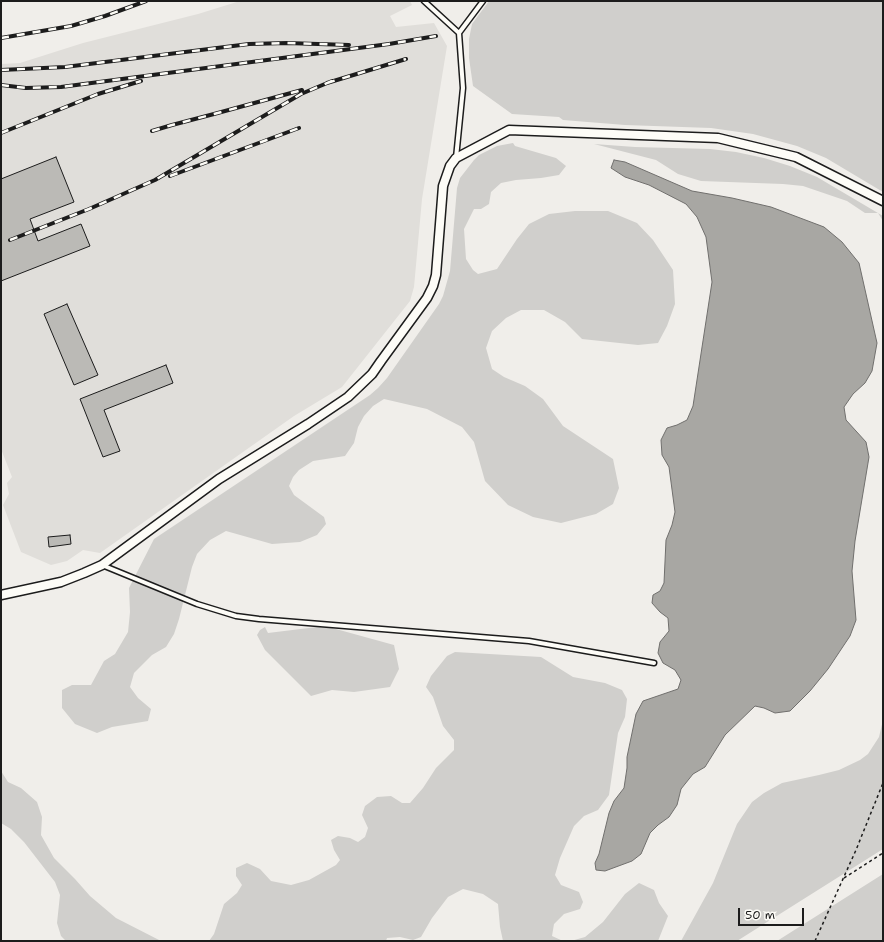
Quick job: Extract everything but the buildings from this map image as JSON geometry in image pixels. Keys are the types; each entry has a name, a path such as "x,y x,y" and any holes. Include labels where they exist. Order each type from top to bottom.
{"street":[{"path":"1,595 61,582 102,565 219,479 348,397 372,374 427,298 433,286 436,275 443,186 450,166 456,158 509,130 718,138 796,157 883,201"}],"lane":[{"path":"424,1 459,33"},
{"path":"456,158 463,88 459,33 482,1"},
{"path":"102,565 197,604 236,616 529,641 654,663"}],"path":[{"path":"816,941 856,850 883,783"},
{"path":"843,879 883,853"}],"shaded area":[{"path":"240,1 410,1 412,5 390,16 396,27 434,23 447,46 422,199 414,287 410,301 342,387 294,416 100,553 83,550 67,561 51,565 21,552 3,505 9,494 7,483 12,477 1,449 1,64 20,63 83,43 198,14"},
{"path":"489,1 883,1 883,192 826,158 797,146 753,134 711,128 625,125 563,120 559,117 512,114 473,86 469,58 469,39 472,24"},
{"path":"513,143 515,146 556,158 566,166 559,175 501,183 491,192 489,204 481,209 474,209 464,229 466,259 473,270 478,274 497,269 529,224 549,214 575,211 608,211 637,223 653,240 673,270 675,304 667,326 658,343 638,345 582,339 565,322 544,310 521,310 506,318 492,331 486,348 492,369 504,377 525,386 543,399 563,426 613,459 619,488 613,504 596,514 561,523 533,517 508,505 485,481 474,442 462,427 427,409 384,399 373,406 364,416 358,427 354,443 345,456 313,461 299,470 293,477 289,486 294,495 324,517 326,524 317,535 300,542 272,544 226,531 210,540 197,554 192,567 174,634 166,647 152,655 134,673 130,687 138,698 151,709 148,721 112,727 97,733 75,724 62,708 62,690 72,685 91,685 104,661 115,654 128,632 130,612 129,588 154,539 370,395 378,388 387,378 439,304 443,296 450,271 457,188 460,178 479,155 497,146"},
{"path":"594,144 635,147 710,149 736,152 764,158 790,166 817,177 878,213 865,213 847,201 803,186 701,181 678,174 656,160"},
{"path":"614,160 625,162 692,191 771,207 824,227 842,242 859,263 877,343 872,371 865,383 853,394 844,407 846,420 866,442 869,457 855,541 852,571 856,620 850,636 828,669 810,691 790,711 775,713 755,706 725,735 705,767 693,774 681,789 677,805 669,817 650,833 641,854 632,861 605,871 596,870 595,863 599,854 609,813 614,801 624,788 627,757 636,714 643,701 678,689 681,680 675,670 663,663 658,653 660,642 669,631 668,618 652,603 653,595 660,591 664,583 666,540 675,512 669,467 662,455 661,440 667,428 687,420 693,406 712,282 706,237 697,217 686,204 649,185 625,177 611,168"},
{"path":"878,213 883,216 883,221"},
{"path":"325,626 394,645 399,669 390,687 354,692 332,690 311,696 265,650 257,635 260,630 265,627 268,633"},
{"path":"455,652 541,657 573,677 605,683 622,690 627,699 625,717 618,733 609,795 598,810 584,816 574,826 560,858 555,875 561,885 579,892 583,902 580,909 564,914 554,924 552,936 563,941 503,941 498,904 483,894 463,889 448,897 432,918 421,937 413,940 400,937 387,938 386,941 209,941 214,934 224,904 237,893 242,885 236,876 236,868 247,863 260,869 271,881 291,885 309,880 336,865 340,860 334,850 331,840 338,836 350,838 358,842 365,837 368,828 362,815 365,806 377,797 391,796 402,803 410,803 423,788 436,768 454,750 454,740 443,726 433,697 426,687 431,676 447,656"},
{"path":"883,720 883,849 737,941 681,941 713,883 737,824 752,802 782,783 839,770 860,760 868,754 879,737"},
{"path":"1,771 8,782 21,788 37,802 42,817 41,835 54,858 90,896 116,918 161,941 66,941 61,936 57,923 60,895 55,882 24,842 11,829 1,823"},
{"path":"883,874 883,941 777,941"},
{"path":"639,883 654,890 659,903 668,916 658,941 571,941 585,937 603,922 625,894"}],"railway":[{"path":"1,38 71,26 105,16 146,1"},
{"path":"1,85 26,88 61,87 389,44 436,36"},
{"path":"1,70 65,67 249,44 287,43 349,45"},
{"path":"327,83 406,59"},
{"path":"1,133 98,94 141,81"},
{"path":"10,240 89,209 155,180 301,94 332,81"},
{"path":"152,131 302,90"},
{"path":"170,176 299,128"}]}
